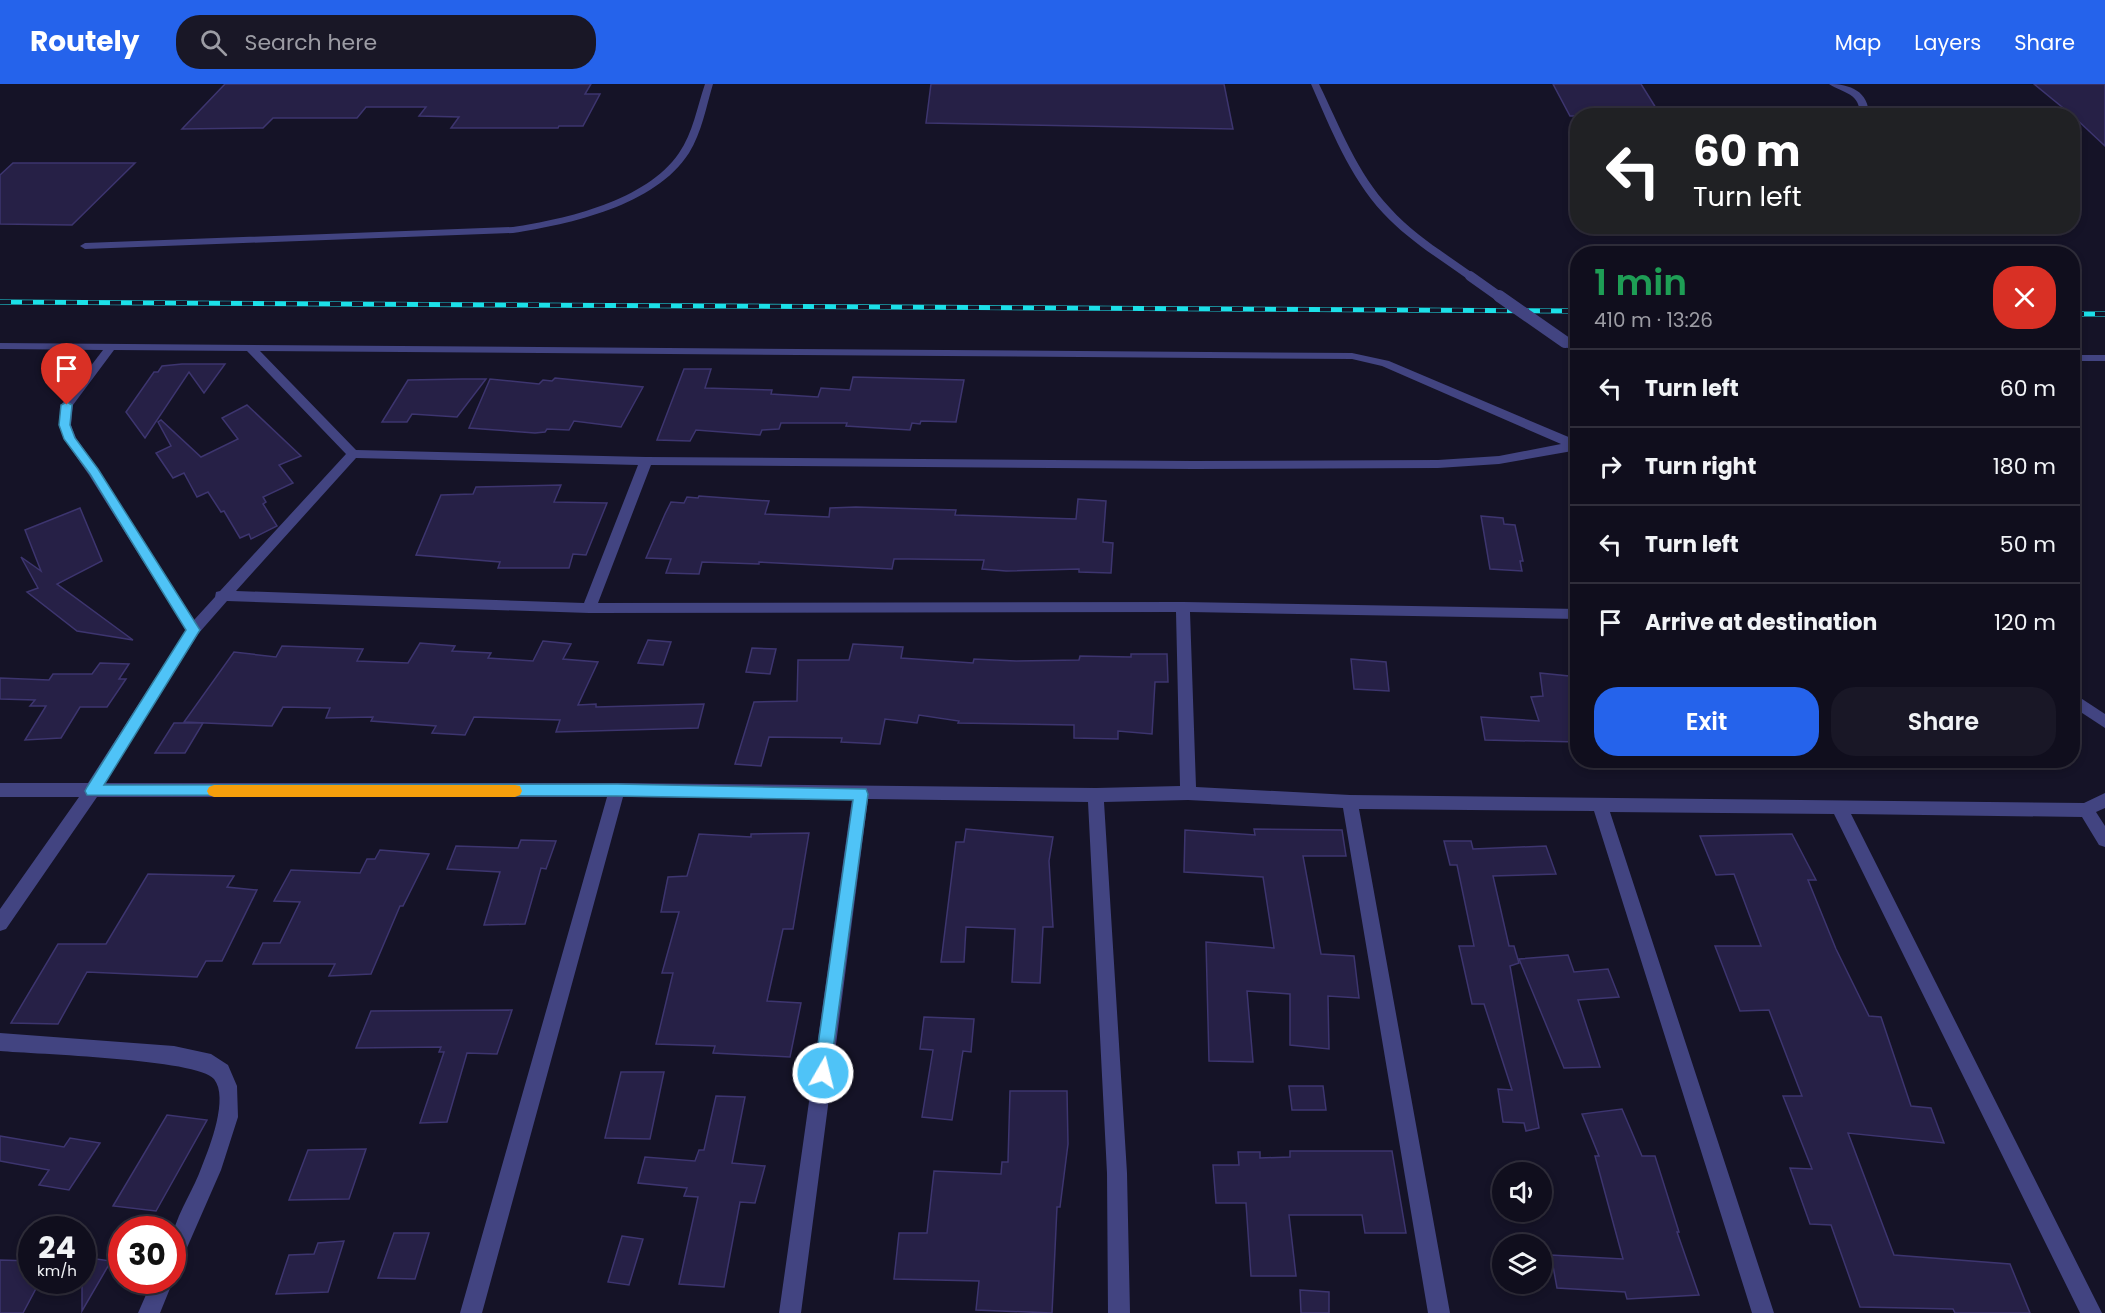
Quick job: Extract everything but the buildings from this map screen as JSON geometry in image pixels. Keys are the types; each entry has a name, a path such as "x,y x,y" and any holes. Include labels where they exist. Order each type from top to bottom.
{"street":[{"path":"85,246 513,230 543,226 573,218 632,194 653,182 678,161 690,138 709,84"},
{"path":"1315,84 1355,166 1379,202 1421,241 1570,345"},
{"path":"1833,84 1862,97 1864,108"},
{"path":"0,346 618,349 1362,357 1385,363 1570,443"},
{"path":"111,347 67,405 65,425 70,439 94,472 193,630"},
{"path":"251,349 353,454 646,461 1181,465 1438,464 1499,460 1570,447"},
{"path":"2080,358 2105,358"},
{"path":"0,923 92,791 193,630 221,596 353,454"},
{"path":"589,608 646,461"},
{"path":"221,596 589,608 1183,607 1570,614"},
{"path":"1183,607 1188,793"},
{"path":"2080,704 2105,722"},
{"path":"0,790 617,790 1096,795 1188,793 1350,802 2086,810 2105,800"},
{"path":"471,1313 617,790"},
{"path":"790,1313 861,794"},
{"path":"1096,795 1118,1173 1119,1313"},
{"path":"1350,802 1439,1313"},
{"path":"1600,806 1763,1313"},
{"path":"1839,807 2091,1313"},
{"path":"2086,810 2105,840"},
{"path":"0,1042 174,1055 211,1063 221,1072 228,1086 228,1117 211,1170 186,1227"},
{"path":"149,1313 157,1294"}],"railway":[{"path":"0,302 1570,311"},
{"path":"2080,314 2105,314"}],"slow traffic":[{"path":"214,791 515,791"}],"route":[{"path":"67,405 65,425 70,439 94,472 193,630 92,791 617,790 861,794 823,1073"}]}
